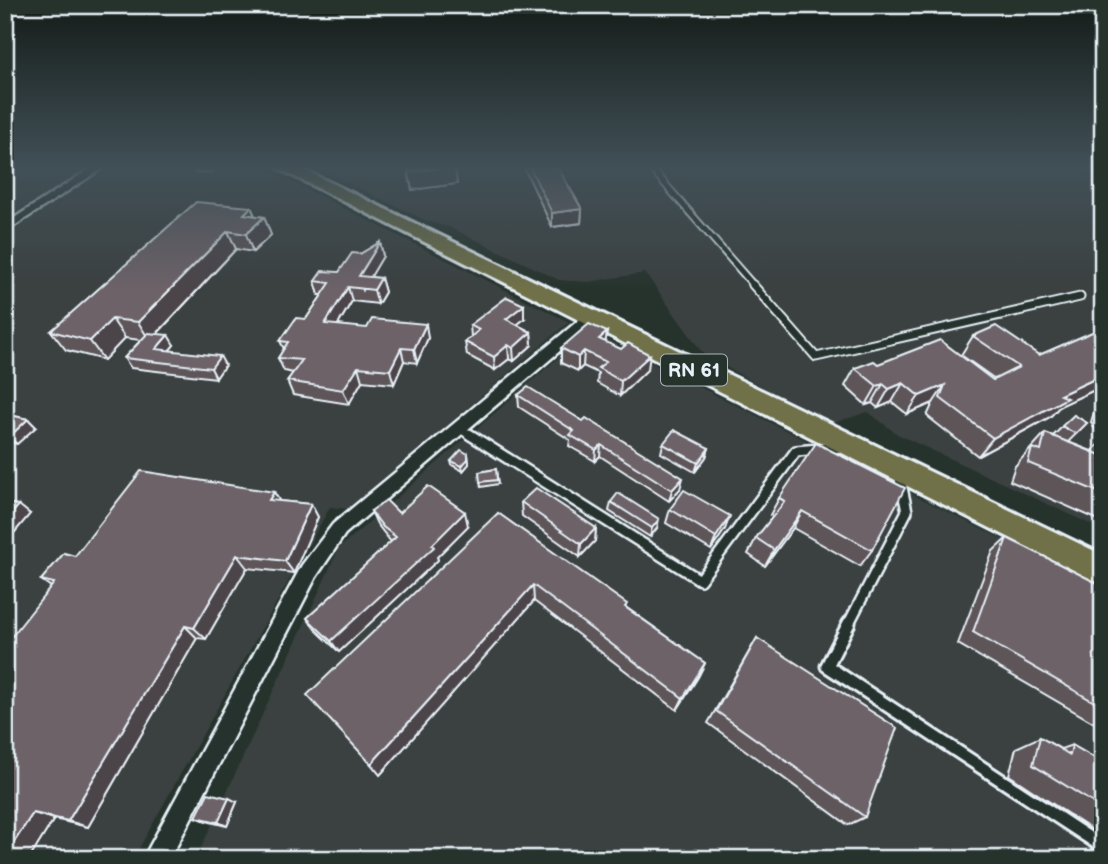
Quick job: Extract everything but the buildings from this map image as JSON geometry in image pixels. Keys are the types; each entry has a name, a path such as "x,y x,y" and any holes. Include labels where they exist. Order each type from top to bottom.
{"main road":[{"name":"RN 61","path":"366,208 1103,571"}],"street":[{"path":"5,229 37,208"},
{"path":"156,859 309,571 339,529 590,318"}],"lane":[{"path":"686,208 816,357 1080,297"},
{"path":"459,428 700,580 796,451 848,447"},
{"path":"899,472 907,511 827,666 1103,847"}],"shaded area":[{"path":"5,208 30,208 5,225"},
{"path":"42,208 344,208 569,322 349,509 330,507 133,859 5,859 5,233"},
{"path":"401,208 1103,208 1103,530 897,434 868,412 830,424 704,355 645,273 588,282 559,280 449,227 427,221"},
{"path":"589,331 1103,590 1103,859 196,859 339,548"}]}
